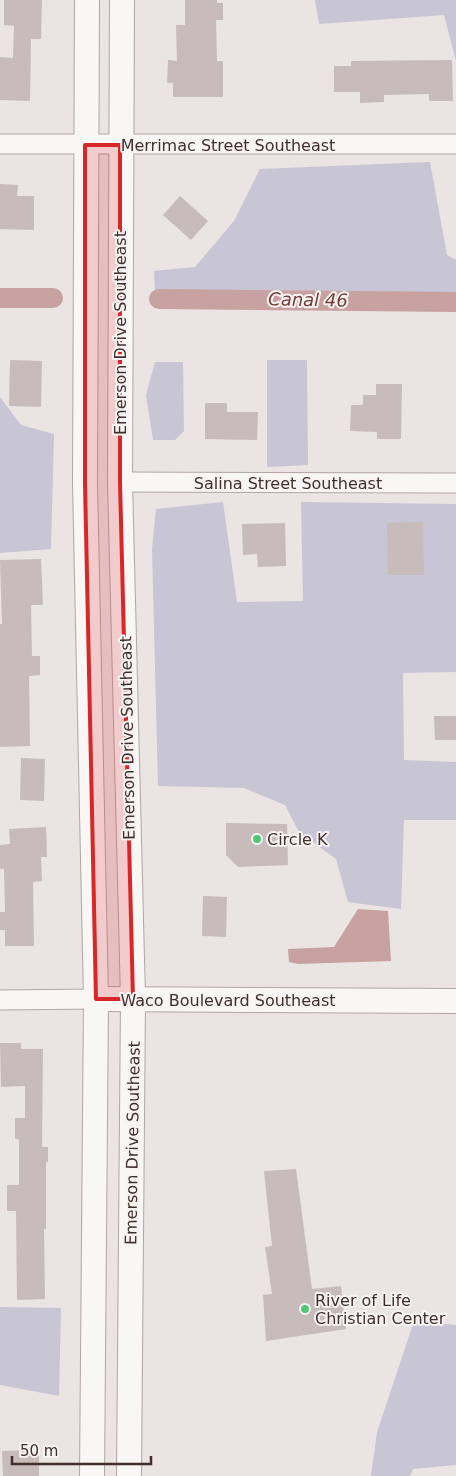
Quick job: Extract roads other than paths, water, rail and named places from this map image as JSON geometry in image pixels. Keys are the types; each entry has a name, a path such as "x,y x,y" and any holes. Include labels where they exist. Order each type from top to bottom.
{"street":[{"path":"87,0 85,482 96,999 92,1476"},
{"name":"Emerson Drive Southeast","path":"122,0 120,482 133,999 129,1476"},
{"name":"Merrimac Street Southeast","path":"0,144 456,144"},
{"name":"Salina Street Southeast","path":"120,482 456,483"},
{"name":"Waco Boulevard Southeast","path":"0,1000 456,1001"}],"waterway":[{"name":"Canal 46","path":"0,298 53,298"},
{"name":"Canal 46","path":"159,299 456,302"}],"place":[{"name":"Circle K","path":"257,839"},
{"name":"River of Life Christian Center","path":"305,1309"}]}
